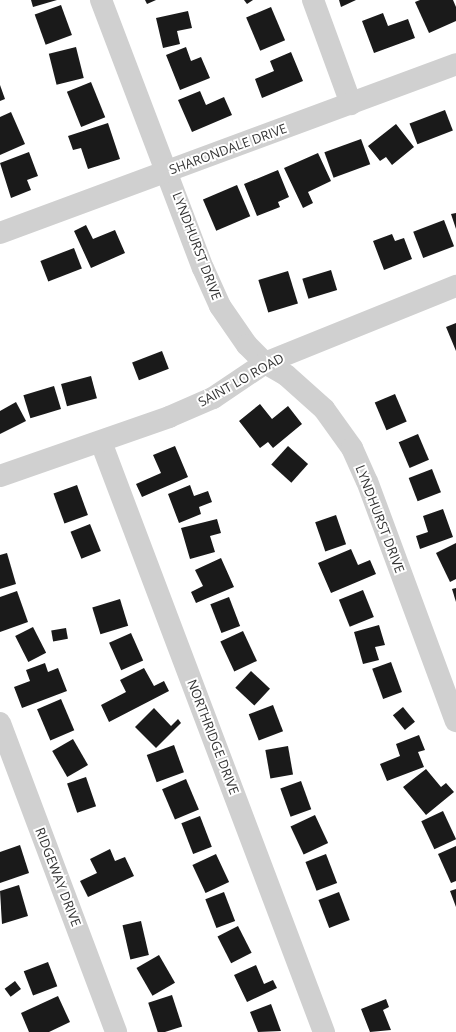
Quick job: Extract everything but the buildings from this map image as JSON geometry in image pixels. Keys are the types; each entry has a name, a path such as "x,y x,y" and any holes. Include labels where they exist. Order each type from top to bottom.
{"street":[{"name":"LYNDHURST DRIVE","path":"102,0 168,171 203,268 220,306 247,345 265,363 286,374 324,409 352,448 367,481 456,721"},
{"path":"313,0 351,104"},
{"name":"SHARONDALE DRIVE","path":"0,234 456,64"},
{"name":"SAINT LO ROAD","path":"0,476 101,442 213,398 265,363 456,286"},
{"name":"NORTHRIDGE DRIVE","path":"101,442 324,1032"},
{"name":"RIDGEWAY DRIVE","path":"0,723 116,1032"}]}
